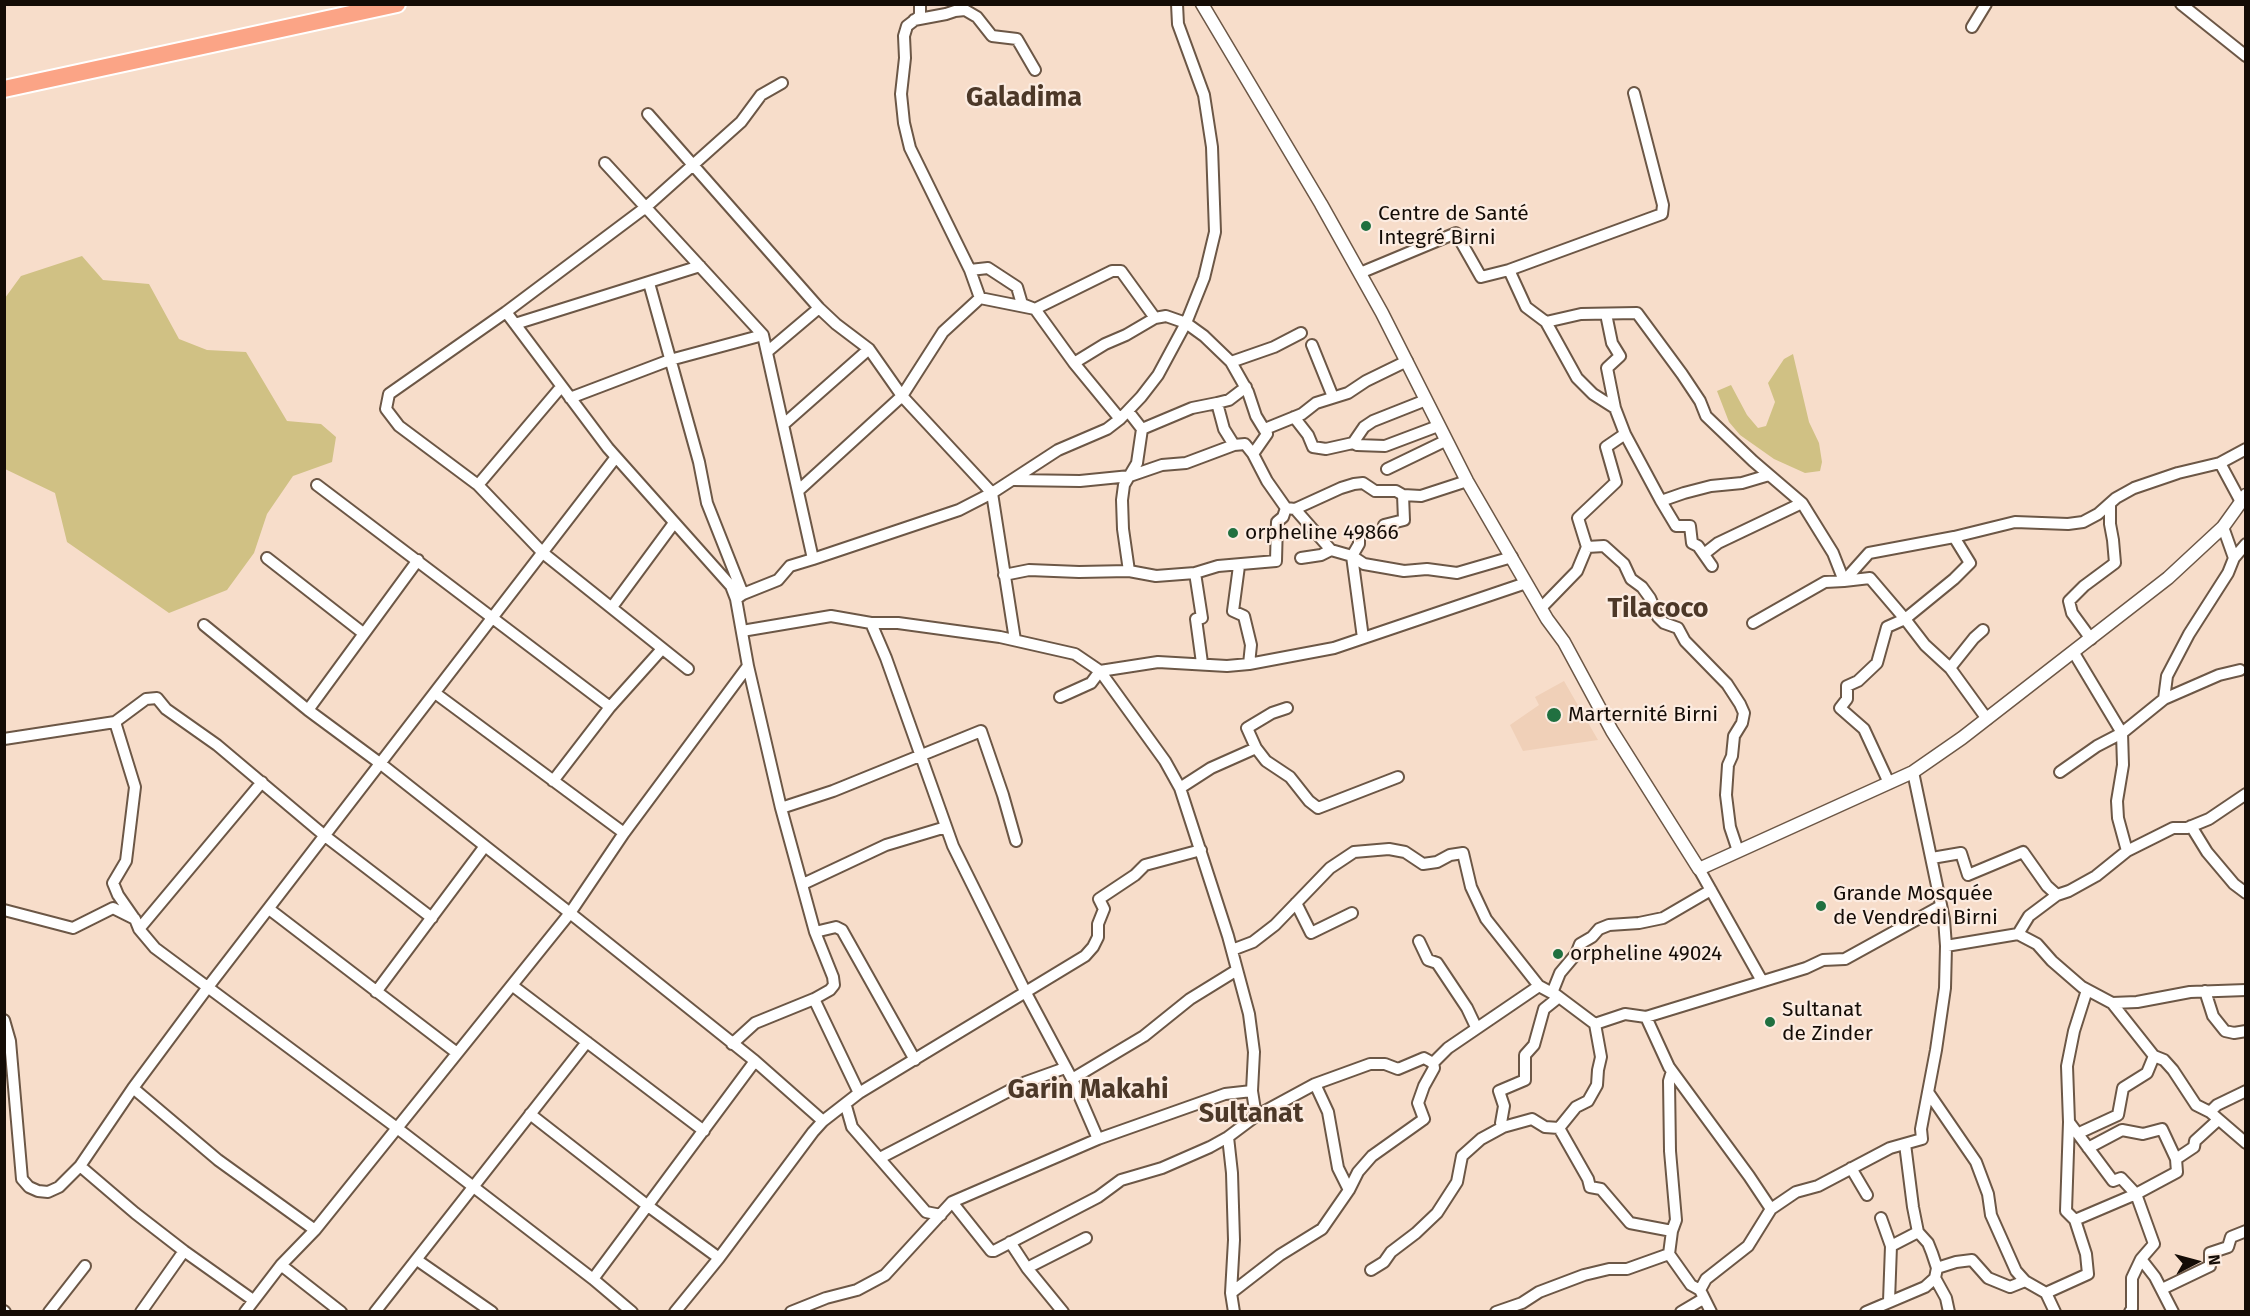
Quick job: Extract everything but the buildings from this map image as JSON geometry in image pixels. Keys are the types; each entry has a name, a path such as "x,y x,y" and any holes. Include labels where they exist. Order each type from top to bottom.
{"highway":[{"path":"4,79 342,4"},
{"path":"4,89 397,4"}],"street":[{"path":"920,4 920,16 907,26 904,36 905,58 901,81 904,123 908,142 970,270 980,298"},
{"path":"740,596 778,580 790,566 959,510 992,493 1058,450 1094,435 1124,415 1158,375 1186,323 1204,278 1215,232 1212,147 1204,95 1178,24 1177,4"},
{"path":"1202,4 1360,273 1467,481 1540,608 1564,642 1612,731 1699,869 1762,981"},
{"path":"1972,27 1986,4"},
{"path":"2181,4 2246,56"},
{"path":"914,20 955,10 965,10 977,17 992,36 1017,39 1035,70"},
{"path":"688,669 543,553 478,485 399,426 386,409 389,394 506,312 646,207 741,123 761,95 782,83"},
{"path":"1360,273 1456,233 1481,277 1509,270 1662,214 1663,205 1634,93"},
{"path":"648,114 819,308 869,349 902,396 992,493 1015,640"},
{"path":"606,163 763,335 813,559"},
{"path":"515,324 699,266"},
{"path":"970,270 988,268 1017,287 1022,304 1035,309 1074,363 1124,415 1142,429"},
{"path":"1509,270 1526,307 1546,321 1577,378 1593,394 1615,408"},
{"path":"980,298 1035,309 1112,271 1121,271 1155,318"},
{"path":"649,283 699,462 707,503 740,596 742,631 748,666 782,808 815,932 834,985 830,990 814,999 755,1023 732,1044"},
{"path":"799,490 902,396 943,332 980,298"},
{"path":"767,352 819,308"},
{"path":"506,312 616,457 740,596"},
{"path":"1546,321 1581,314 1637,313 1700,401 1706,416 1802,503 1833,553 1844,581"},
{"path":"1606,314 1612,343 1620,356 1608,368 1615,408 1625,434 1660,501 1676,526 1690,526 1692,543 1698,546 1712,566"},
{"path":"1074,363 1155,318 1166,316 1186,323 1204,336 1230,362 1246,387 1256,416 1265,429 1266,438 1253,454"},
{"path":"1230,362 1275,346 1301,333"},
{"path":"570,398 670,360 763,335"},
{"path":"1312,345 1333,397"},
{"path":"784,424 869,349"},
{"path":"1265,429 1294,417 1316,404 1348,393 1366,381 1407,361"},
{"path":"478,485 561,387"},
{"path":"1142,429 1192,408 1229,400 1246,387"},
{"path":"1294,417 1308,435 1313,447 1326,449 1353,443 1373,420 1426,400"},
{"path":"1217,403 1224,429 1234,446"},
{"path":"1353,443 1357,446 1385,446 1438,426"},
{"path":"1129,571 1123,530 1122,500 1124,485 1137,463 1142,429"},
{"path":"1540,608 1577,572 1587,547 1578,518 1617,482 1606,447 1625,434"},
{"path":"1387,469 1445,441"},
{"path":"1013,480 1080,481 1130,476 1162,465 1186,463 1245,444 1267,481 1330,550 1352,556 1364,564 1404,571 1427,569 1457,573 1512,557"},
{"path":"1844,581 1869,553 1954,537 2015,522 2079,523 2098,514 2116,498 2134,488 2178,473 2220,463 2246,449"},
{"path":"4,1020 10,1041 22,1179 29,1187 48,1192 58,1187 80,1166 133,1088 208,987 616,457"},
{"path":"1699,869 1913,772 2074,653 2168,578 2223,527 2243,498 2220,463"},
{"path":"1660,501 1711,486 1742,483 1769,475"},
{"path":"1004,575 1029,570 1129,571 1156,576 1195,573 1218,566 1239,566 1276,561 1277,522 1291,509 1341,488 1362,483 1375,491 1396,491 1403,495 1421,496 1467,481"},
{"path":"317,485 610,707"},
{"path":"1384,525 1404,520 1403,495"},
{"path":"1704,554 1718,543 1802,503"},
{"path":"2091,639 2072,613 2068,601 2115,563 2110,505"},
{"path":"612,607 674,524"},
{"path":"2223,527 2234,558"},
{"path":"1359,532 1359,544 1352,556 1363,638"},
{"path":"1889,783 1864,729 1840,708 1847,699 1847,686 1858,681 1877,663 1887,627 1905,620 1970,563 1954,537"},
{"path":"2164,699 2167,676 2193,627 2228,573 2234,558 2246,544"},
{"path":"1587,547 1604,546 1624,564 1631,579 1642,587 1650,598 1658,618 1678,628 1685,641 1727,684 1740,704 1744,713 1742,723 1734,736 1732,756 1728,765 1726,795 1730,827 1738,851"},
{"path":"1300,558 1321,555 1330,550"},
{"path":"267,558 363,633"},
{"path":"308,710 418,560"},
{"path":"1239,566 1233,611 1244,616 1251,645 1249,664"},
{"path":"1195,573 1202,618 1196,619 1202,663"},
{"path":"1753,623 1825,582 1870,578 1925,645 1950,668 1987,719"},
{"path":"1060,697 1091,683 1100,672 1158,662 1227,666 1249,664 1334,648 1440,610 1526,583"},
{"path":"742,631 831,616 871,622 898,623 1015,640 1075,654 1100,672 1165,761 1180,788 1232,950 1249,1014 1254,1052 1252,1091 1256,1116"},
{"path":"871,622 964,870 1072,1079 1098,1139"},
{"path":"204,625 308,710 381,764 755,1061 823,1121"},
{"path":"1950,668 1983,630"},
{"path":"553,780 610,707 662,649"},
{"path":"2074,653 2122,733 2123,765 2117,801 2118,818 2127,851"},
{"path":"245,1311 281,1265 315,1230 570,913 624,833 748,666"},
{"path":"2060,772 2097,746 2122,733 2164,699 2219,675 2240,670"},
{"path":"435,693 624,833"},
{"path":"4,739 115,722 146,699 157,698 166,709 217,746 325,836 432,918"},
{"path":"1287,708 1272,713 1247,728 1256,748 1266,761 1290,777 1309,801 1318,808 1398,777"},
{"path":"115,722 135,787 126,861 114,884 118,896 155,948 397,1128 632,1311"},
{"path":"782,808 833,791 981,732 1016,841"},
{"path":"1180,788 1211,768 1256,748"},
{"path":"1681,1311 1702,1294 1706,1279 1754,1239 1771,1209 1796,1192 1818,1186 1890,1148 1922,1139 1921,1129 1945,988 1946,946 1932,858 1913,772"},
{"path":"137,924 262,782"},
{"path":"2018,934 2029,916 2057,895 2096,876 2127,851 2173,828 2191,826 2209,819 2246,794"},
{"path":"2191,826 2207,852 2234,884 2246,893"},
{"path":"803,884 886,845 946,827"},
{"path":"376,992 485,846"},
{"path":"1232,950 1253,942 1275,925 1330,868 1354,852 1389,849 1405,852 1423,864 1463,853 1471,887 1486,919 1539,986 1556,995 1595,1024 1601,1057 1598,1085 1588,1101 1576,1107 1559,1128"},
{"path":"675,1311 719,1258 823,1121 846,1106 859,1094 1085,956 1098,937 1098,924 1104,909 1099,899 1135,875 1145,865 1201,850"},
{"path":"1932,858 1961,853 1968,875 2023,852 2047,886 2057,895"},
{"path":"1503,1127 1501,1122 1504,1106 1499,1091 1525,1080 1525,1055 1534,1045 1544,1009 1556,995 1560,973 1576,954 1580,944 1592,937 1599,929 1609,925 1639,923 1663,918 1711,890"},
{"path":"1296,903 1311,933 1352,913"},
{"path":"1595,1024 1625,1014 1646,1017 1806,968 1824,960 1845,959 1941,906"},
{"path":"4,910 73,928 113,908 137,924"},
{"path":"269,909 457,1053"},
{"path":"815,932 832,927 842,930 915,1060"},
{"path":"1946,946 2018,934 2037,944 2052,961 2087,990 2112,1003 2154,1056 2164,1060 2173,1070 2196,1105 2214,1116 2246,1143"},
{"path":"1419,941 1428,960 1437,963 1476,1027"},
{"path":"1072,1079 1144,1035 1190,999 1237,970"},
{"path":"513,986 704,1131"},
{"path":"1433,1063 1448,1048 1476,1027 1539,986"},
{"path":"2046,1293 2088,1274 2086,1254 2075,1220 2066,1211 2069,1122 2067,1066 2074,1031 2087,990"},
{"path":"2112,1003 2137,1002 2205,991 2246,990"},
{"path":"2205,991 2213,1016 2225,1030 2234,1033 2246,1031"},
{"path":"814,999 859,1094"},
{"path":"1646,1017 1672,1071 1771,1209"},
{"path":"375,1311 588,1042"},
{"path":"2079,1133 2118,1115 2123,1088 2147,1073 2154,1056"},
{"path":"952,1203 992,1251 1098,1197 1121,1180 1162,1168 1228,1137 1256,1116 1315,1084 1370,1064 1385,1064 1398,1068 1424,1058 1433,1063"},
{"path":"593,1279 755,1061"},
{"path":"1232,1293 1280,1256 1322,1229 1349,1190 1358,1172 1372,1156 1424,1119 1418,1103 1434,1068 1433,1063"},
{"path":"880,1158 1026,1082 1065,1068"},
{"path":"1672,1071 1669,1081 1670,1151 1676,1220 1672,1230 1669,1254 1691,1285 1702,1294 1712,1311"},
{"path":"1315,1084 1328,1112 1338,1168 1349,1190"},
{"path":"133,1088 218,1160 315,1230"},
{"path":"791,1311 857,1290 885,1275 952,1203 1098,1139 1225,1094 1252,1091"},
{"path":"2176,1159 2194,1147 2195,1141 2214,1116 2217,1105 2246,1091"},
{"path":"1928,1092 1976,1162 1988,1194 1991,1215 2016,1271 2025,1281 2046,1293 2055,1311"},
{"path":"846,1106 852,1127 926,1212 941,1215"},
{"path":"530,1114 719,1258"},
{"path":"1371,1270 1384,1262 1391,1252 1437,1213 1457,1182 1462,1156 1481,1138 1503,1127 1533,1119 1545,1127 1559,1128"},
{"path":"2069,1122 2114,1180 2121,1178 2136,1194 2154,1244 2141,1259 2132,1278 2132,1309 2130,1311"},
{"path":"1559,1128 1588,1179 1590,1187 1601,1189 1630,1223 1672,1230"},
{"path":"2075,1220 2136,1194 2176,1172 2176,1159 2162,1129 2143,1134 2122,1130 2088,1148"},
{"path":"1228,1137 1232,1173 1234,1311"},
{"path":"1905,1144 1912,1207 1918,1232 1928,1243 1949,1311"},
{"path":"80,1166 184,1251 253,1300"},
{"path":"1851,1168 1867,1195"},
{"path":"1881,1218 1891,1246 1888,1305"},
{"path":"2162,1289 2210,1266 2210,1252 2228,1247 2231,1237 2246,1231"},
{"path":"1891,1246 1918,1232"},
{"path":"1027,1268 1086,1238"},
{"path":"1010,1242 1027,1268 1063,1311"},
{"path":"141,1311 184,1251"},
{"path":"1496,1311 1521,1303 1539,1292 1584,1275 1609,1269 1627,1269 1669,1254"},
{"path":"2141,1259 2162,1289 2173,1311"},
{"path":"417,1260 489,1311"},
{"path":"1866,1311 1888,1305 1925,1287 1936,1273 1956,1262 1972,1260 1988,1278 2010,1287 2025,1281"},
{"path":"281,1265 341,1311"},
{"path":"49,1311 85,1266"}],"shaded area":[{"path":"82,256 103,280 149,284 179,339 207,350 246,352 287,421 321,424 336,437 332,462 293,476 267,514 254,553 227,590 169,613 67,542 55,493 5,469 5,298 21,276"},
{"path":"1793,354 1809,422 1819,443 1822,462 1820,471 1805,473 1774,459 1740,435 1729,422 1717,391 1731,385 1747,415 1758,428 1766,426 1775,402 1768,383 1784,359"},
{"name":"Marternité Birni","path":"1564,681 1598,740 1523,751 1510,725 1539,705 1535,697"}],"place":[{"name":"Centre de Santé Integré Birni","path":"1366,226"},
{"name":"orpheline 49866","path":"1233,533"},
{"name":"Marternité Birni","path":"1554,715"},
{"name":"Grande Mosquée de Vendredi Birni","path":"1821,906"},
{"name":"orpheline 49024","path":"1558,954"},
{"name":"Sultanat de Zinder","path":"1770,1022"}],"district":[{"name":"Galadima","path":"1024,98"},
{"name":"Tilacoco","path":"1658,609"},
{"name":"Garin Makahi","path":"1088,1090"},
{"name":"Sultanat","path":"1251,1114"}]}
